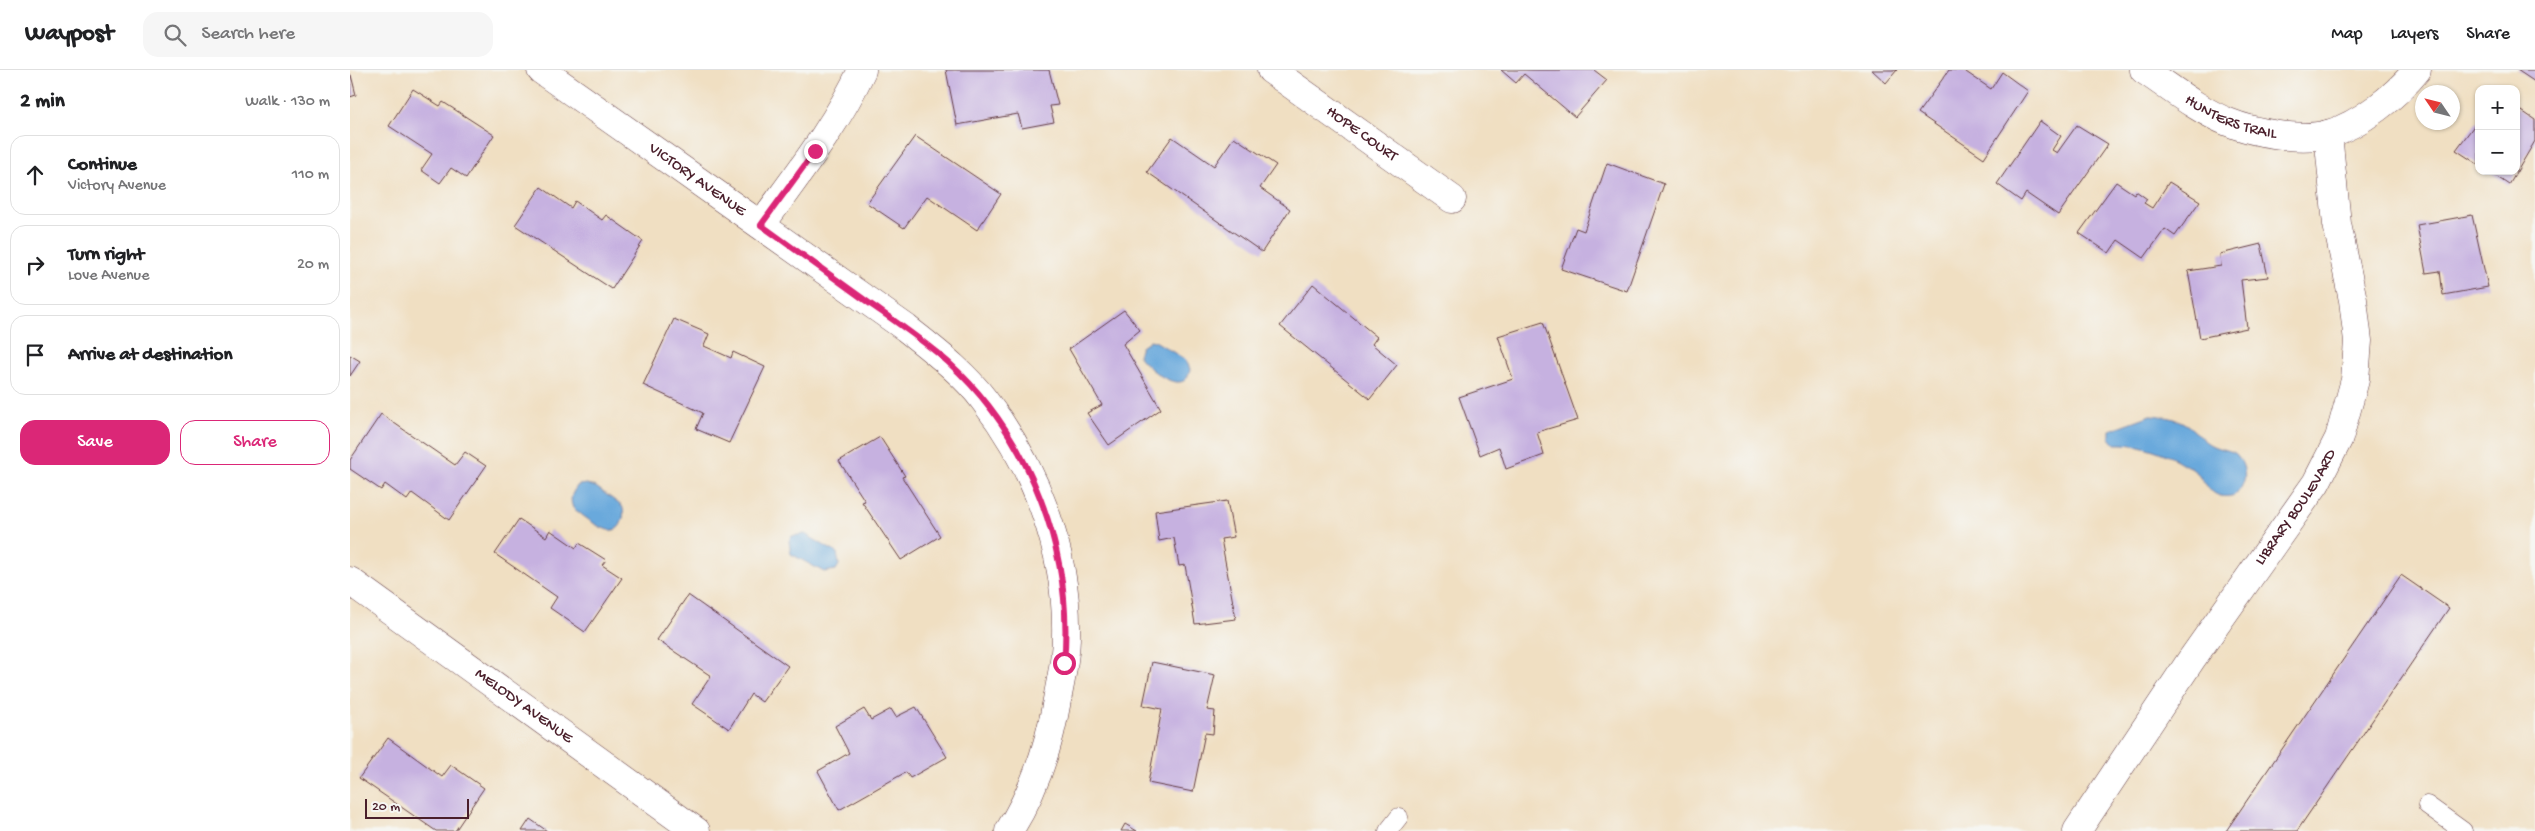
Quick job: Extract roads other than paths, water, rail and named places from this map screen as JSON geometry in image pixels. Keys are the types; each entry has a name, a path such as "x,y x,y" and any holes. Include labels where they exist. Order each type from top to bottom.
{"street":[{"name":"VICTORY AVENUE","path":"541,70 906,328 948,362 984,399 1016,446 1038,492 1058,560 1065,605 1066,636 1054,721 1046,754 1025,806 1010,831"},
{"path":"761,225 815,151 851,92 862,70"},
{"name":"HOPE COURT","path":"1271,70 1452,199"},
{"name":"HUNTERS TRAIL","path":"2144,70 2226,122 2255,131 2286,136 2328,134"},
{"path":"2328,134 2358,120 2384,103 2417,70"},
{"name":"LIBRARY BOULEVARD","path":"2077,831 2191,660 2316,483 2339,438 2355,380 2358,341 2353,300 2337,224 2328,134"},
{"name":"MELODY AVENUE","path":"350,581 696,831"}],"lane":[{"path":"2427,806 2463,831"},
{"path":"1388,831 1399,817"}],"water":[{"path":"1150,340 1155,341 1186,360 1190,369 1187,378 1181,382 1174,382 1157,373 1142,361 1138,355 1141,347"},
{"path":"2151,415 2179,421 2190,427 2209,444 2235,453 2244,469 2244,480 2238,491 2231,496 2215,494 2197,473 2177,460 2147,448 2115,444 2110,438 2110,430"},
{"path":"587,484 596,487 622,506 623,517 618,528 613,530 599,526 573,508 571,498 574,491 578,485"},
{"path":"805,534 837,553 839,565 836,570 824,572 791,554 789,541 792,536"}]}
